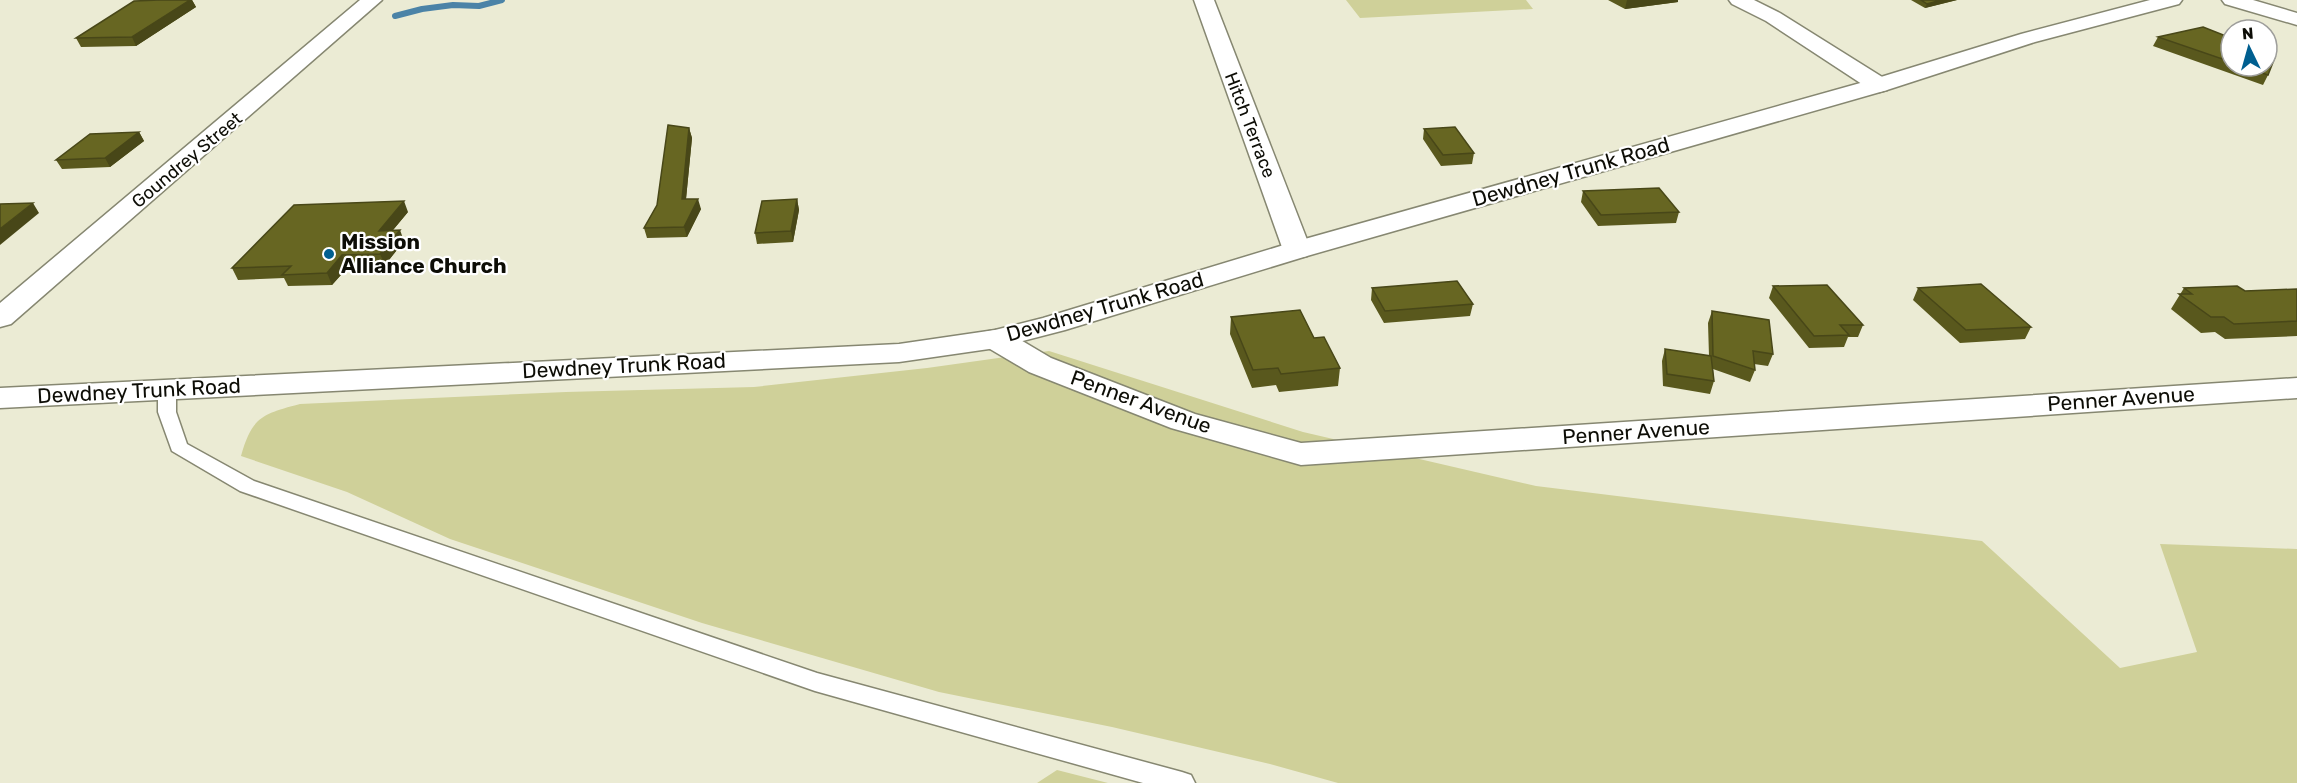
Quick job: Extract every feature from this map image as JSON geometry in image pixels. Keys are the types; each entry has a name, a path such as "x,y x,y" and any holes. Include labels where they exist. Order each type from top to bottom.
{"street":[{"name":"Goundrey Street","path":"0,318 372,0"},
{"name":"Hitch Terrace","path":"1203,0 1297,250"},
{"path":"1739,0 1773,16 1878,85"},
{"name":"Dewdney Trunk Road","path":"0,398 899,353 996,339 1054,324 1297,250 1878,85 2028,39 2172,0"},
{"path":"2232,0 2297,19"},
{"name":"Penner Avenue","path":"996,339 1040,365 1183,421 1301,454 2297,388"}],"lane":[{"path":"167,390 167,412 179,447 247,486 814,682 1182,783"}],"green space":[{"path":"1346,0 1526,0 1533,9 1360,18"},
{"path":"1049,351 1303,432 1536,486 1982,541 2120,668 2197,652 2160,544 2297,549 2297,783 1338,783 1270,764 1112,727 939,692 702,623 450,539 347,492 241,456 254,425 260,419 276,411 300,404 566,392 754,387 927,368"},
{"path":"1057,770 1108,783 1037,783"}],"building":[{"path":"190,0 132,37 76,38 134,1"},
{"path":"1921,0 1941,0 1927,4"},
{"path":"2203,27 2219,33 2219,58 2158,37"},
{"path":"668,125 689,128 682,199 698,199 684,227 644,228 657,205"},
{"path":"1455,127 1474,153 1443,155 1424,129"},
{"path":"139,132 105,158 56,160 90,134"},
{"path":"1659,188 1679,212 1601,215 1583,191"},
{"path":"797,199 791,231 755,233 762,201"},
{"name":"Mission Alliance Church","path":"404,201 379,231 400,230 380,254 342,255 327,273 282,275 291,266 232,268 294,205"},
{"path":"33,203 0,229 0,204"},
{"path":"1457,281 1473,304 1385,311 1372,288"},
{"path":"1981,284 2031,327 1966,330 1918,288"},
{"path":"1827,285 1863,325 1840,325 1849,335 1814,336 1773,286"},
{"path":"2237,286 2245,291 2297,289 2297,321 2234,324 2224,317 2211,317 2179,294 2192,294 2184,288"},
{"path":"1300,310 1314,338 1324,337 1340,368 1281,374 1278,368 1253,370 1231,317"},
{"path":"1712,311 1769,320 1773,354 1753,351 1755,370 1713,356"},
{"path":"1665,349 1711,356 1714,381 1667,374"}],"waterway":[{"path":"395,16 422,9 453,5 479,6 502,0"}],"place":[{"name":"Mission Alliance Church","path":"329,254"}]}
